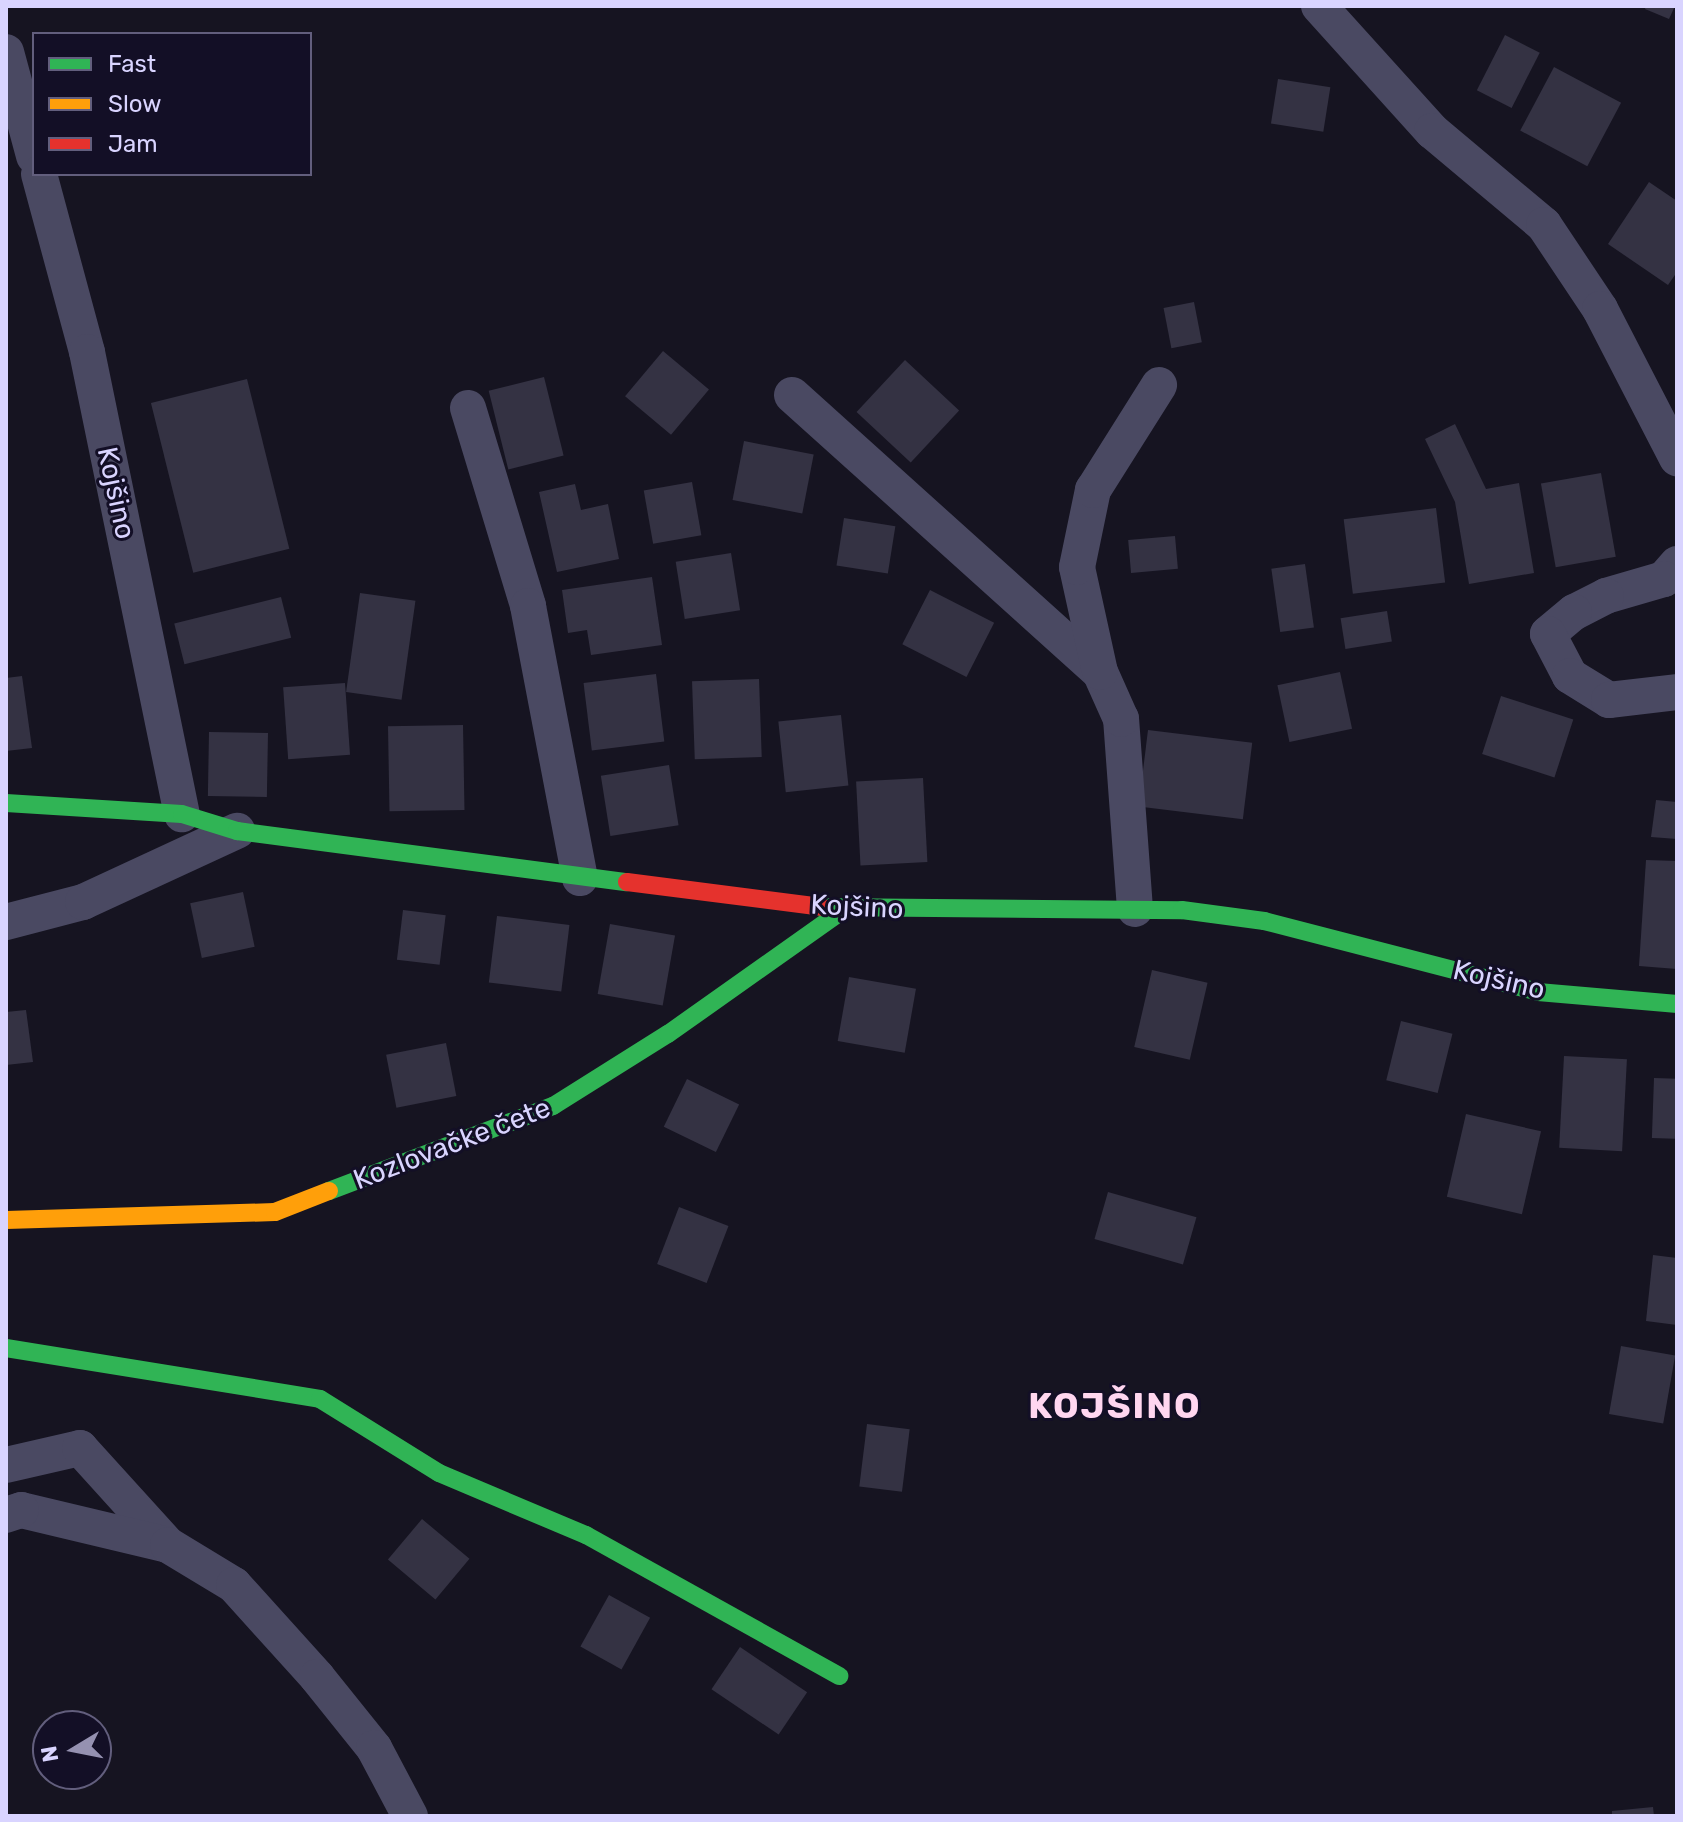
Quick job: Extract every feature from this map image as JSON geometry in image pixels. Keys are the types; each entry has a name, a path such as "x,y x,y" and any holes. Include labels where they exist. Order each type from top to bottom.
{"street":[{"path":"1319,6 1432,131 1544,225 1600,309 1677,458"},
{"path":"6,52 32,149"},
{"name":"Kojšino","path":"40,176 87,352 182,814"},
{"path":"1135,909 1121,719 1100,672 1077,567 1093,490 1159,385"},
{"path":"792,395 1100,672"},
{"path":"468,408 528,606 580,878"},
{"path":"1677,564 1664,579 1606,596 1574,612 1548,634 1570,676 1609,700 1677,692"},
{"name":"Kojšino","path":"6,803 182,814 237,831 843,910 1182,910 1264,921 1538,992 1677,1004"},
{"path":"6,922 83,902 237,831"},
{"name":"Kozlovačke čete","path":"6,1220 275,1212 553,1106 668,1034 843,910"},
{"path":"6,1348 320,1399 439,1473 586,1535 839,1676"},
{"path":"6,1465 80,1448 168,1545 234,1585 317,1677 374,1748 410,1816"},
{"path":"6,1515 21,1510 168,1545"}],"building":[{"path":"1646,6 1675,6 1669,19 1645,9"},
{"path":"1505,35 1540,53 1512,108 1477,90"},
{"path":"1554,67 1621,103 1587,166 1520,131"},
{"path":"1278,79 1330,87 1323,132 1271,123"},
{"path":"1649,182 1677,201 1677,272 1668,285 1608,244"},
{"path":"1194,302 1202,342 1171,348 1164,308"},
{"path":"663,351 709,390 671,435 625,396"},
{"path":"905,360 959,410 911,462 857,412"},
{"path":"544,377 564,456 508,469 489,391"},
{"path":"247,379 289,549 193,573 151,403"},
{"path":"1455,424 1486,489 1519,483 1534,573 1469,584 1455,502 1425,439"},
{"path":"744,441 814,455 802,513 733,500"},
{"path":"1601,473 1616,557 1556,567 1541,484"},
{"path":"692,482 701,535 653,544 644,491"},
{"path":"575,484 581,510 608,504 619,559 557,572 539,492"},
{"path":"1436,508 1445,582 1353,594 1344,519"},
{"path":"844,518 895,526 888,574 836,565"},
{"path":"1175,536 1178,569 1131,573 1128,540"},
{"path":"731,553 740,610 685,619 676,562"},
{"path":"1305,564 1314,627 1280,632 1271,569"},
{"path":"652,577 662,645 591,655 587,630 568,633 562,590"},
{"path":"930,590 994,623 966,677 902,644"},
{"path":"360,593 415,601 402,700 346,692"},
{"path":"281,597 291,638 184,664 174,624"},
{"path":"1387,611 1392,642 1345,649 1341,618"},
{"path":"1340,672 1352,729 1289,742 1277,685"},
{"path":"656,674 664,741 592,750 584,683"},
{"path":"22,676 32,748 6,751 6,678"},
{"path":"759,679 762,757 695,759 692,681"},
{"path":"345,683 350,755 288,759 283,687"},
{"path":"1501,696 1573,719 1554,777 1482,754"},
{"path":"841,715 848,786 786,792 778,722"},
{"path":"463,725 464,810 389,811 388,726"},
{"path":"1148,730 1252,743 1243,819 1139,806"},
{"path":"209,732 268,733 267,797 208,796"},
{"path":"669,765 679,825 610,836 601,776"},
{"path":"923,778 927,862 860,865 856,782"},
{"path":"1656,800 1677,802 1677,839 1651,837"},
{"path":"1646,860 1677,861 1677,969 1639,966"},
{"path":"243,892 255,947 202,958 190,903"},
{"path":"403,910 446,915 440,965 397,960"},
{"path":"497,916 569,925 561,991 489,983"},
{"path":"610,924 675,935 663,1005 598,994"},
{"path":"1152,970 1208,983 1190,1060 1134,1047"},
{"path":"849,977 916,989 905,1053 838,1041"},
{"path":"26,1010 33,1062 6,1065 6,1012"},
{"path":"1401,1021 1452,1034 1438,1093 1386,1080"},
{"path":"446,1043 456,1096 396,1108 386,1055"},
{"path":"1564,1056 1627,1059 1622,1151 1559,1148"},
{"path":"1654,1078 1677,1079 1675,1139 1652,1138"},
{"path":"687,1079 739,1104 716,1152 664,1127"},
{"path":"1466,1114 1541,1131 1522,1214 1447,1197"},
{"path":"1108,1192 1196,1217 1183,1264 1094,1239"},
{"path":"679,1207 728,1226 707,1283 657,1264"},
{"path":"1653,1255 1677,1258 1677,1325 1646,1321"},
{"path":"1621,1346 1675,1356 1663,1424 1609,1414"},
{"path":"867,1424 910,1429 902,1492 859,1487"},
{"path":"422,1519 469,1559 435,1599 388,1560"},
{"path":"609,1595 650,1618 622,1669 580,1647"},
{"path":"740,1647 807,1692 779,1735 711,1689"},
{"path":"1653,1807 1654,1816 1612,1816 1612,1811"}],"traffic: fast":[{"path":"6,803 182,814 237,831 627,882"},
{"path":"821,907 1182,910 1264,921 1538,992 1677,1004"},
{"path":"329,1191 553,1106 668,1034 843,910"},
{"path":"6,1348 320,1399 439,1473 586,1535 839,1676"}],"traffic: slow":[{"path":"6,1220 275,1212 329,1191"}],"traffic: jam":[{"path":"627,882 821,907"}],"district":[{"name":"KOJŠINO","path":"1115,1406"}]}
